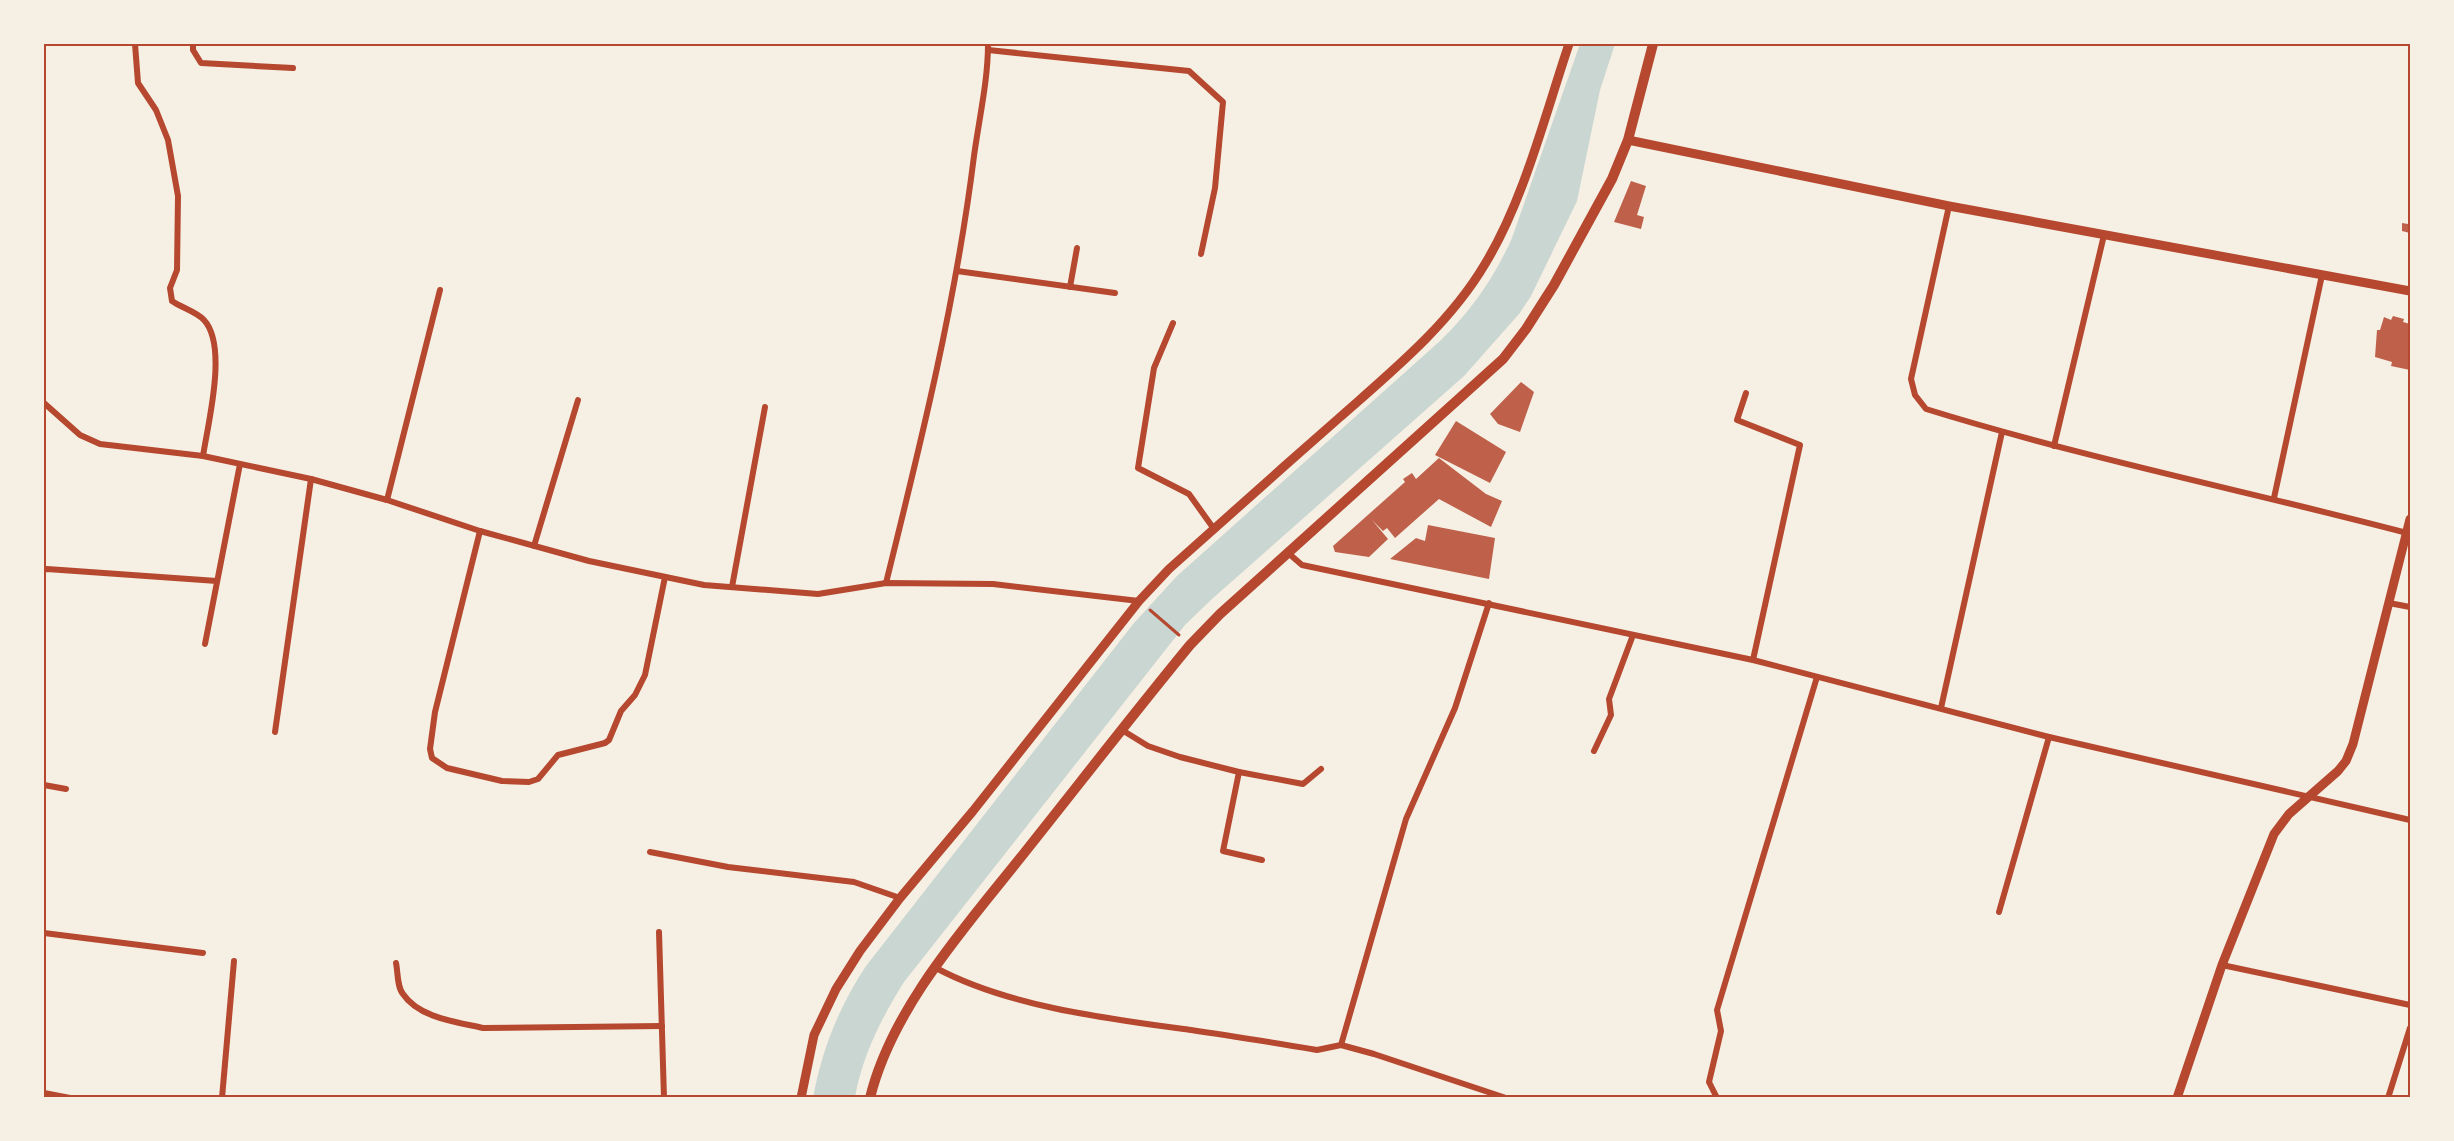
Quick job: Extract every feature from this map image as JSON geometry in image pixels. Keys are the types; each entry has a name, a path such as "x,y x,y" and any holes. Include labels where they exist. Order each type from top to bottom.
{"main road":[{"path":"870,1098 884,1053 898,1025 959,935 1190,645 1287,552 1503,359 1526,329 1554,285 1612,179 1628,140 1653,44"}],"street":[{"path":"135,44 138,83 156,110 168,140 178,196 177,270 170,288 172,301 203,319 213,340 216,367 203,456"},
{"path":"193,44 193,50 201,63 293,68"},
{"path":"801,1098 814,1035 836,989 860,951 1139,601 1169,569 1376,385 1430,334 1458,303 1485,265 1502,232 1519,191 1569,44"},
{"path":"886,583 928,414 957,271 988,47 1189,71 1207,86 1223,102 1215,188 1201,254"},
{"path":"1628,140 1948,206 2410,291"},
{"path":"1948,206 1911,379 1915,395 1926,409 2054,446 2407,532"},
{"path":"2054,446 2104,235"},
{"path":"1070,287 1077,248"},
{"path":"957,271 1115,293"},
{"path":"2274,498 2322,275"},
{"path":"387,500 440,290"},
{"path":"1173,322 1154,368 1138,468 1189,494 1214,529"},
{"path":"1746,393 1737,420 1800,445 1754,660"},
{"path":"534,546 578,400"},
{"path":"44,403 80,435 100,444 203,456 311,479 534,546 590,561 704,585 818,594 886,583 993,584 1139,601"},
{"path":"732,587 765,407"},
{"path":"1941,708 2002,432"},
{"path":"205,644 240,464"},
{"path":"275,732 311,479"},
{"path":"2177,1098 2222,965 2274,834 2289,814 2338,771 2346,761 2353,744 2410,519"},
{"path":"480,531 434,721 430,749 432,758 447,768 502,781 529,782 538,779 558,755 599,746 609,740 616,720 635,695 645,675 665,577"},
{"path":"1287,552 1302,565 1754,660 2049,737 2410,820"},
{"path":"44,570 47,568 217,581"},
{"path":"1341,1045 1406,819 1455,708 1489,603"},
{"path":"2388,603 2410,607"},
{"path":"1594,751 1611,715 1609,699 1633,635"},
{"path":"1717,1098 1709,1082 1721,1031 1717,1010 1817,677"},
{"path":"1122,730 1148,746 1239,772 1303,784 1321,769"},
{"path":"1999,912 2049,737"},
{"path":"1239,772 1223,851 1262,860"},
{"path":"44,785 66,789"},
{"path":"650,852 728,867 854,882 900,898"},
{"path":"659,932 664,1098"},
{"path":"44,933 203,953"},
{"path":"222,1098 234,961"},
{"path":"396,963 401,993 411,1003 419,1010 455,1022 483,1028 662,1026"},
{"path":"2222,965 2410,1005"},
{"path":"936,968 963,983 1083,1013 1317,1050 1341,1045 1506,1098"},
{"path":"2388,1098 2410,1028"},
{"path":"44,1093 70,1098"}],"path":[{"path":"1139,601 1190,645"}],"shaded area":[{"path":"1580,44 1615,44 1600,90 1577,201 1531,296 1519,314 1464,376 1185,625 904,982 874,1037 858,1081 855,1097 813,1098 821,1062 833,1029 866,966 1134,623 1177,576 1440,341 1481,293 1498,267 1512,238"}],"building":[{"path":"1631,181 1646,186 1637,215 1644,217 1641,229 1614,222"},
{"path":"2410,218 2410,233 2402,231 2402,223 2408,224"},
{"path":"2393,316 2404,319 2403,322 2410,324 2410,370 2391,366 2392,362 2375,357 2377,330 2380,330 2384,317 2391,320"},
{"path":"1521,382 1534,392 1520,432 1498,424 1490,414"},
{"path":"1456,421 1506,452 1490,483 1435,455"},
{"path":"1439,458 1486,494 1502,501 1491,527 1439,499 1395,538 1387,528 1383,531 1372,520 1388,539 1369,557 1335,552 1333,546 1405,482 1403,479 1412,473 1416,479"},
{"path":"1428,525 1495,538 1489,579 1390,559 1416,538 1425,541"}]}
